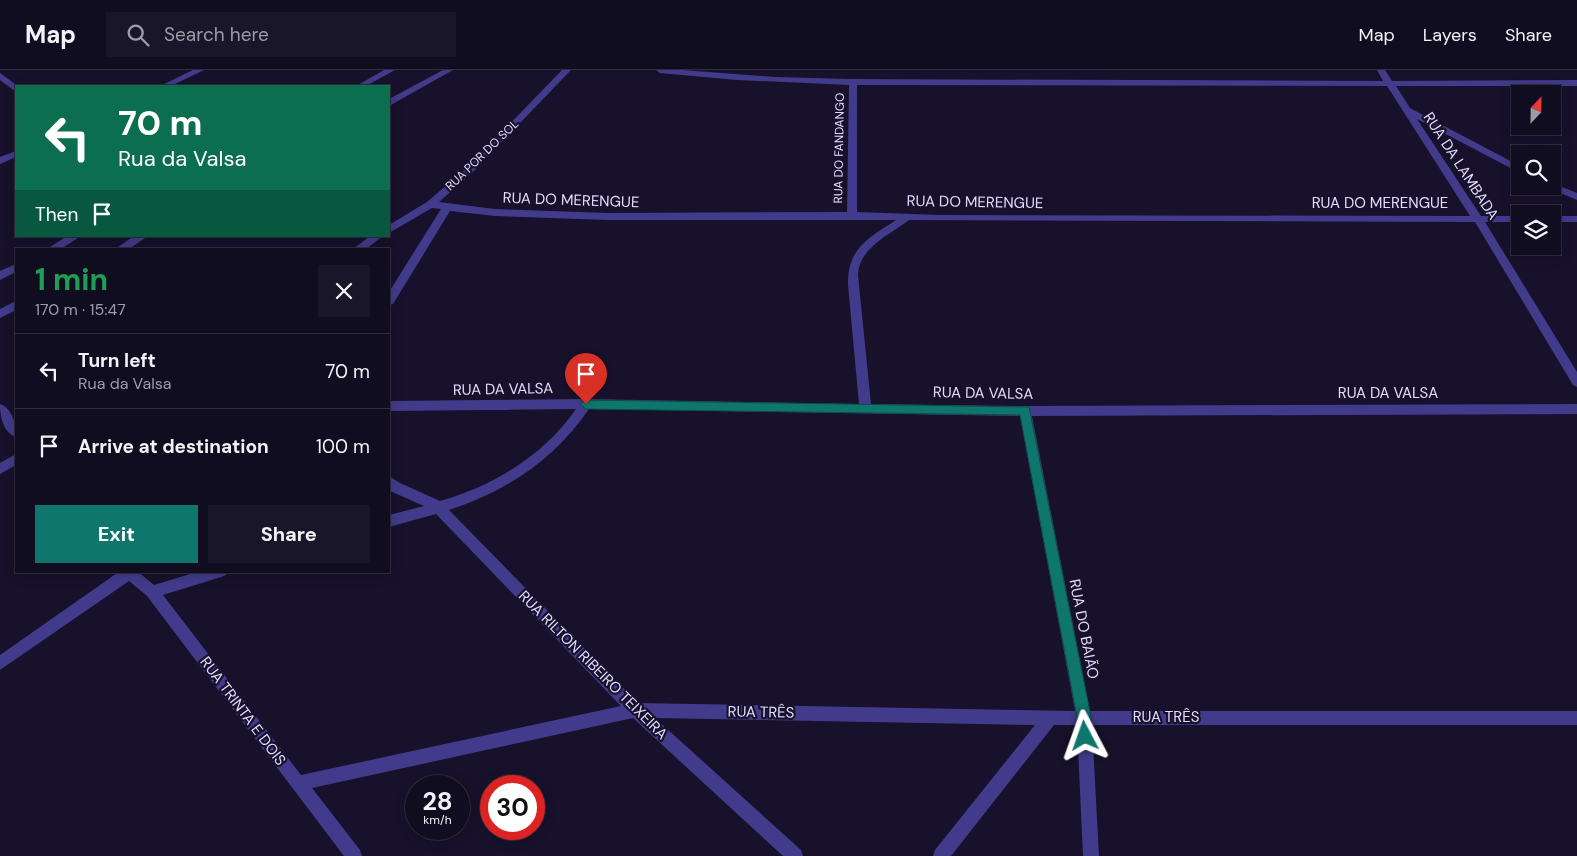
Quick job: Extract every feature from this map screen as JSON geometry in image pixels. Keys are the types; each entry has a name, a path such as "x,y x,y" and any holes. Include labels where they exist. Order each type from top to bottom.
{"street":[{"path":"166,85 200,70"},
{"path":"362,85 391,70"},
{"path":"390,102 449,70"},
{"name":"RUA POR DO SOL","path":"390,229 431,204 477,162 567,70"},
{"path":"660,70 698,76 775,80 1076,84 1577,83"},
{"name":"RUA DA LAMBADA","path":"1381,70 1477,218 1577,382"},
{"path":"0,76 15,88"},
{"name":"RUA DO FANDANGO","path":"852,214 853,81"},
{"path":"1405,108 1511,165"},
{"path":"0,162 15,154"},
{"path":"1561,190 1577,197"},
{"name":"RUA DO MERENGUE","path":"431,204 485,212 604,218 852,214 940,218 1511,219"},
{"path":"390,300 447,207"},
{"path":"865,408 853,285 853,266 859,253 870,242 908,216"},
{"path":"1561,219 1577,219"},
{"path":"54,248 74,237"},
{"path":"122,248 141,237"},
{"path":"360,248 376,237"},
{"path":"0,276 15,268"},
{"path":"0,314 15,306"},
{"path":"390,521 459,501 484,491 506,479 564,436 586,404"},
{"name":"RUA DA VALSA","path":"390,406 586,404 1025,410 1577,409"},
{"path":"0,409 15,431"},
{"name":"RUA DO BAIÃO","path":"1025,410 1084,717 1091,856"},
{"path":"0,469 15,461"},
{"name":"RUA RILTON RIBEIRO TEIXEIRA","path":"390,482 395,487 437,506 636,710 794,856"},
{"path":"0,663 127,573"},
{"name":"RUA TRINTA E DOIS","path":"129,573 152,592 354,856"},
{"path":"152,592 214,573"},
{"name":"RUA TRÊS","path":"298,783 636,710 1050,718 1577,718"},
{"path":"941,856 1050,718"}],"route":[{"path":"586,404 1025,410 1084,717 1085,736"}]}
